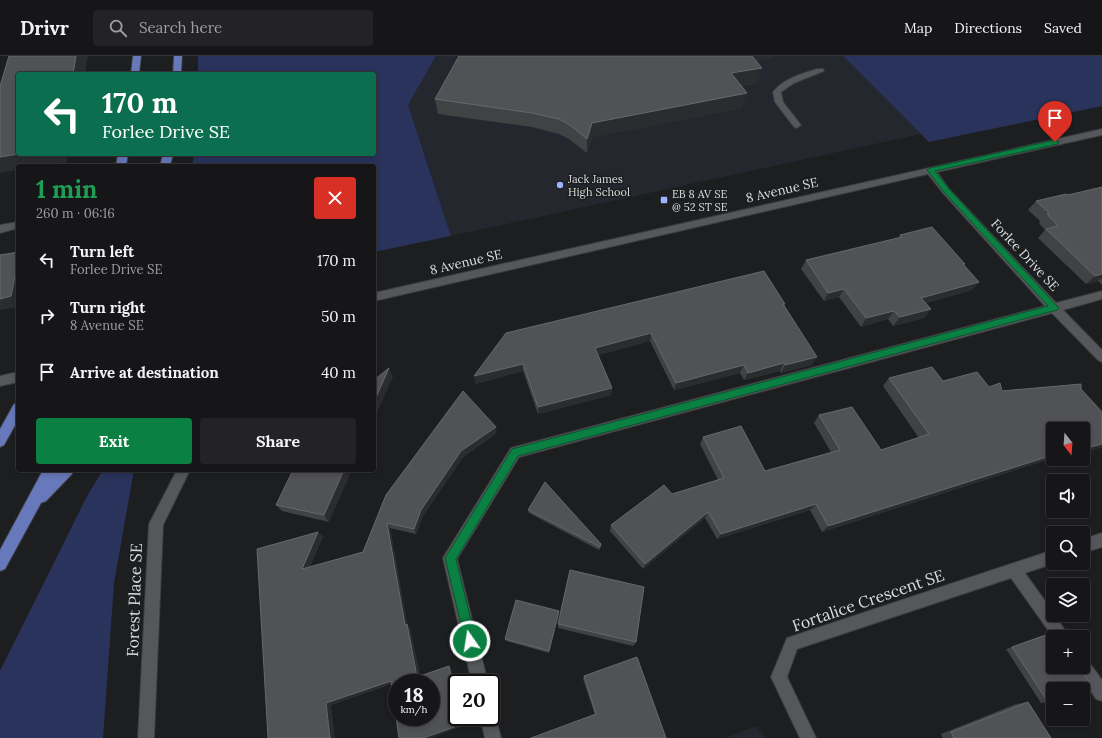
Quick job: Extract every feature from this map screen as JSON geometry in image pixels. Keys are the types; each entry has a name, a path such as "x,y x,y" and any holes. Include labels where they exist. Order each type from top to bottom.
{"main road":[{"path":"135,72 137,56"},
{"path":"178,56 178,72"},
{"path":"0,441 16,412"},
{"path":"0,564 34,503 49,472"},
{"path":"34,503 65,472"}],"street":[{"path":"797,125 779,102 777,92 783,84 798,77 820,71"},
{"name":"8 Avenue SE","path":"376,297 1102,132"},
{"name":"Forlee Drive SE","path":"930,170 946,190 1054,308 1102,357"},
{"path":"0,229 16,225"},
{"path":"478,674 450,558 515,452 1102,295"},
{"path":"0,381 16,377"},
{"name":"Forest Place SE","path":"146,738 156,524 183,472"},
{"path":"1090,544 1102,540"},
{"name":"Fortalice Crescent SE","path":"808,738 779,677 792,643 1046,560"},
{"path":"1015,571 1057,630"},
{"path":"1089,674 1102,693"},
{"path":"490,726 493,738"}],"shaded area":[{"path":"198,56 436,56 408,105 451,236 376,252 376,164 192,164 194,156 376,156 376,72 198,72"},
{"name":"Jack James High School","path":"436,56 843,56 921,134 451,236 408,105"},
{"path":"843,56 1102,56 1102,106 929,142"},
{"path":"102,472 134,472 114,583 103,738 0,738 0,671 87,496"},
{"path":"756,726 766,738 725,738"}],"building":[{"path":"9,56 76,56 73,72 16,72 16,154 0,157 0,86"},
{"path":"459,56 752,56 762,68 731,73 747,93 592,123 587,139 570,125 559,119 532,113 435,99"},
{"path":"1102,187 1102,274 1095,276 1046,229 1058,226 1047,214 1049,213 1036,201"},
{"path":"932,227 979,282 921,298 931,309 900,317 894,311 866,318 844,289 828,293 806,260 902,237 900,235"},
{"path":"16,252 16,272 11,296 0,299 0,255"},
{"path":"764,271 817,357 785,365 784,363 748,373 744,365 676,383 651,333 595,348 612,388 538,407 523,364 474,376 506,333"},
{"path":"932,367 943,381 977,372 989,387 1000,383 1002,391 1081,384 1081,389 1102,412 1102,444 1090,447 1090,422 1046,422 1046,457 828,526 816,504 721,534 708,512 645,564 611,525 664,485 672,494 724,478 703,437 741,426 765,471 840,450 819,415 852,407 881,450 929,434 889,378"},
{"path":"389,368 376,397 376,378"},
{"path":"463,391 496,427 461,451 421,510 414,529 387,523 405,625 407,624 416,674 388,674 388,682 326,703 330,738 268,738 257,549 318,532 302,569 363,552 386,495"},
{"path":"292,472 343,472 324,515 276,505"},
{"path":"545,482 601,544 600,547 528,510"},
{"path":"570,570 644,587 636,642 558,624"},
{"path":"516,600 559,611 549,651 505,639"},
{"path":"1046,635 1046,674 1084,674 1089,682 1046,682 1046,699 1012,647"},
{"path":"637,657 666,738 531,738 596,714 584,676"},
{"path":"449,666 451,674 448,674 448,726 457,726 423,738 399,738 397,726 440,726 440,674 426,674"},
{"path":"1028,702 1051,738 954,738 951,732"}],"place":[{"name":"Jack James High School","path":"560,185"},
{"name":"EB 8 AV SE @ 52 ST SE","path":"664,200"}],"route":[{"path":"470,641 450,558 515,452 1054,308 946,190 930,170 1055,142"}]}
